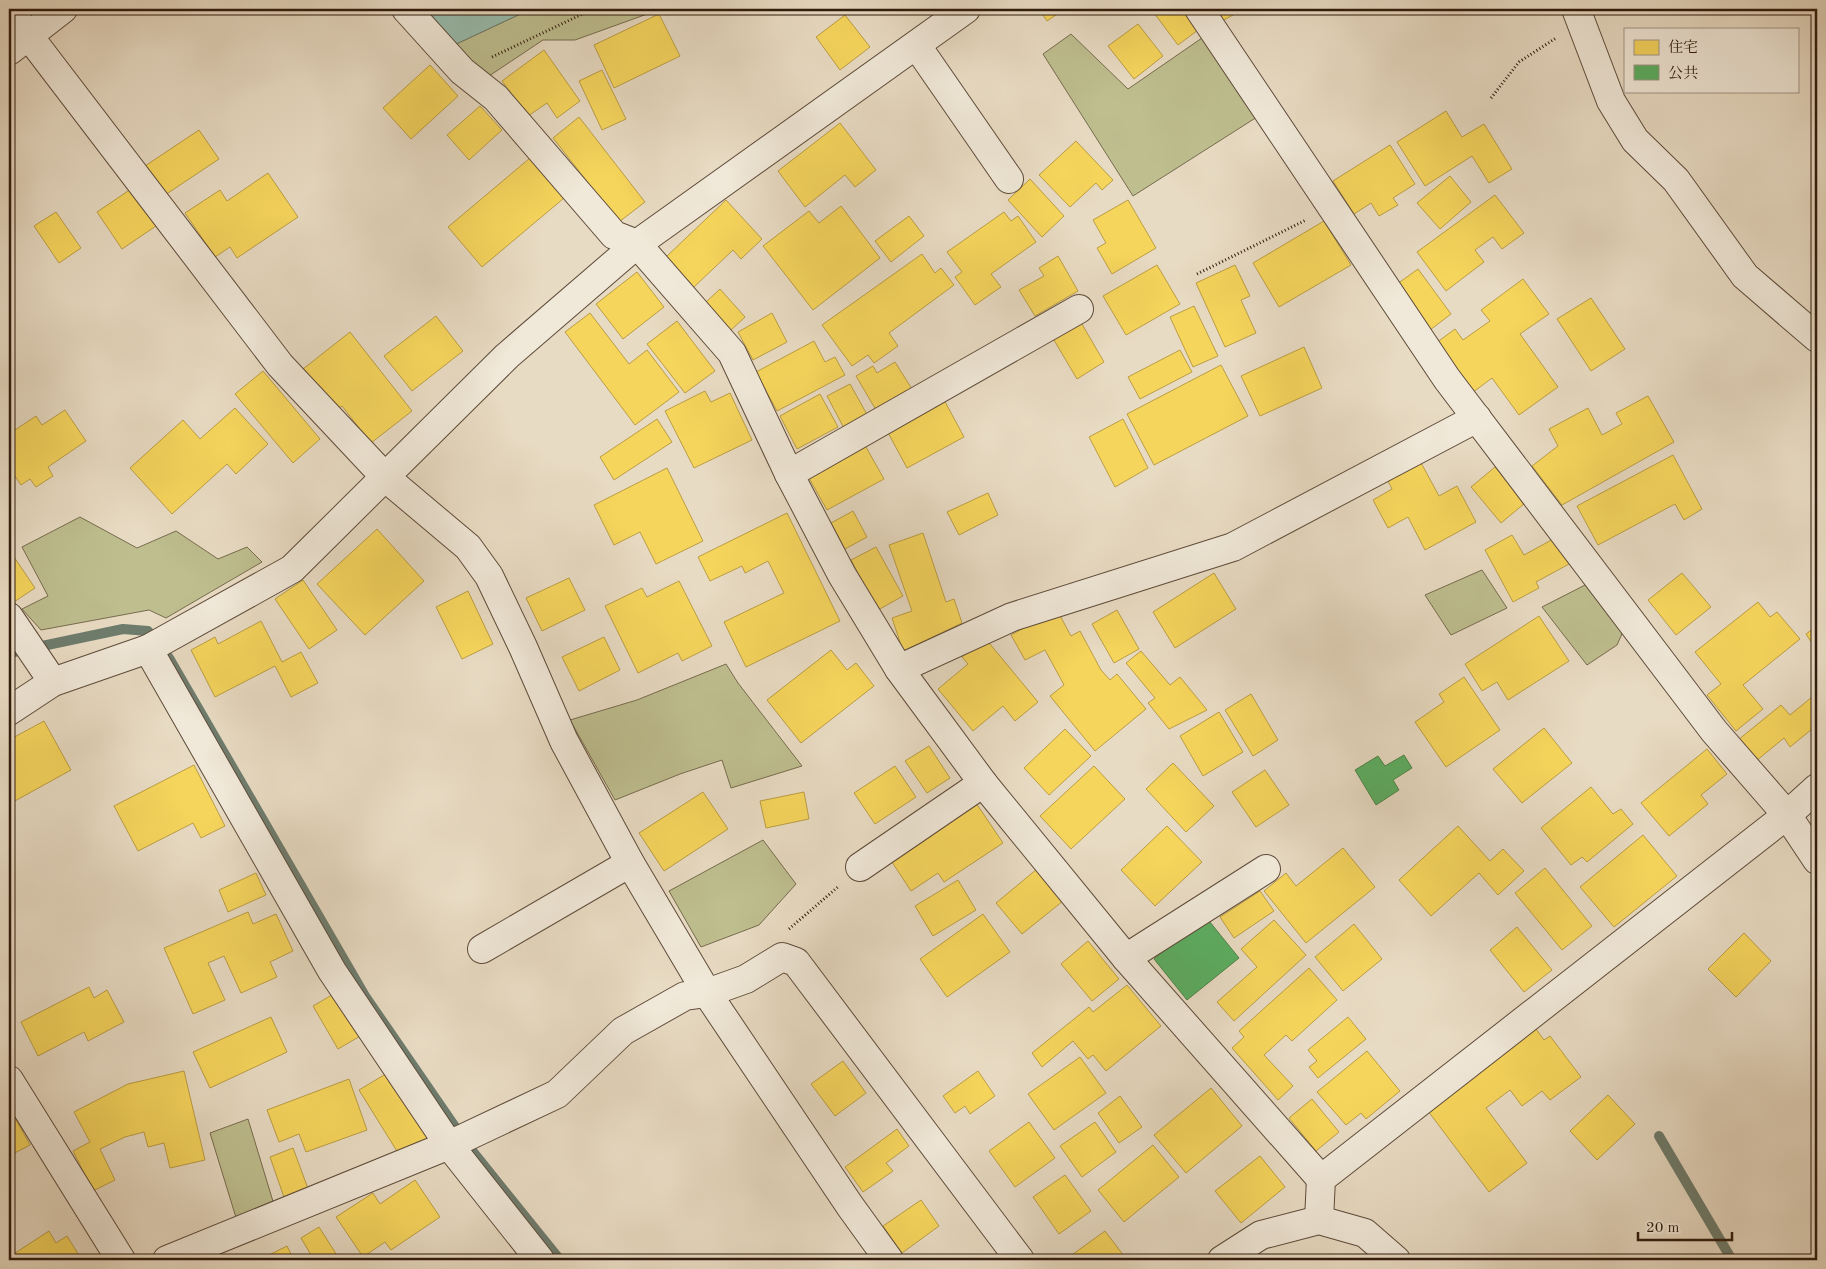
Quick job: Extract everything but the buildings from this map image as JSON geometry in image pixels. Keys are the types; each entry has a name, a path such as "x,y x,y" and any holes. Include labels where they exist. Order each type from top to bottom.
{"street":[{"path":"19,44 63,9"},
{"path":"406,9 462,71 496,98 614,235 638,244 732,353 789,474 842,575 899,669 983,783 1126,958 1321,1179 1319,1220"},
{"path":"9,711 47,673 148,648 292,569 386,478 507,356 638,244 966,9"},
{"path":"1199,9 1447,379 1714,731 1787,815 1817,860"},
{"path":"9,10 19,44 280,365 386,478 468,547 489,576 524,647 564,741 630,863 707,992 850,1206 889,1260"},
{"path":"1579,15 1611,101 1635,140 1676,180 1745,276 1817,338"},
{"path":"916,46 1009,179"},
{"path":"789,474 1079,309"},
{"path":"899,669 1012,617 1233,547 1477,418"},
{"path":"12,621 47,673"},
{"path":"148,648 332,971 449,1145 540,1260"},
{"path":"860,867 983,783"},
{"path":"1321,1179 1787,815 1817,788"},
{"path":"482,948 630,863"},
{"path":"1126,958 1266,869"},
{"path":"168,1260 449,1145 557,1094 623,1031 686,996 707,992 746,979 782,957 796,962 1020,1260"},
{"path":"9,1080 121,1260"},
{"path":"1222,1260 1261,1235 1319,1220 1365,1232 1396,1260"}],"path":[{"path":"462,71 593,9"},
{"path":"1491,98 1519,62 1579,15"},
{"path":"1197,274 1332,207"},
{"path":"782,957 788,929 860,867"}],"shaded area":[{"path":"420,9 531,9 452,46"},
{"path":"531,9 661,9 575,40 543,40 486,78 452,46"},
{"path":"1071,34 1128,89 1202,38 1257,117 1133,196 1043,54"},
{"path":"80,517 137,548 176,531 218,559 247,547 262,562 166,618 149,610 41,630 22,609 48,596 22,547"},
{"path":"1482,570 1507,608 1451,635 1425,595"},
{"path":"1589,583 1625,627 1617,645 1587,665 1542,607"},
{"path":"726,664 738,683 802,766 731,788 722,760 680,774 615,800 570,720 637,700"},
{"path":"763,840 796,884 759,925 701,947 669,891"},
{"path":"248,1119 275,1208 238,1224 210,1133"}],"waterway":[{"path":"9,653 123,629 148,631 169,658 365,996 469,1147 560,1260"},
{"path":"1659,1136 1732,1260"}]}
